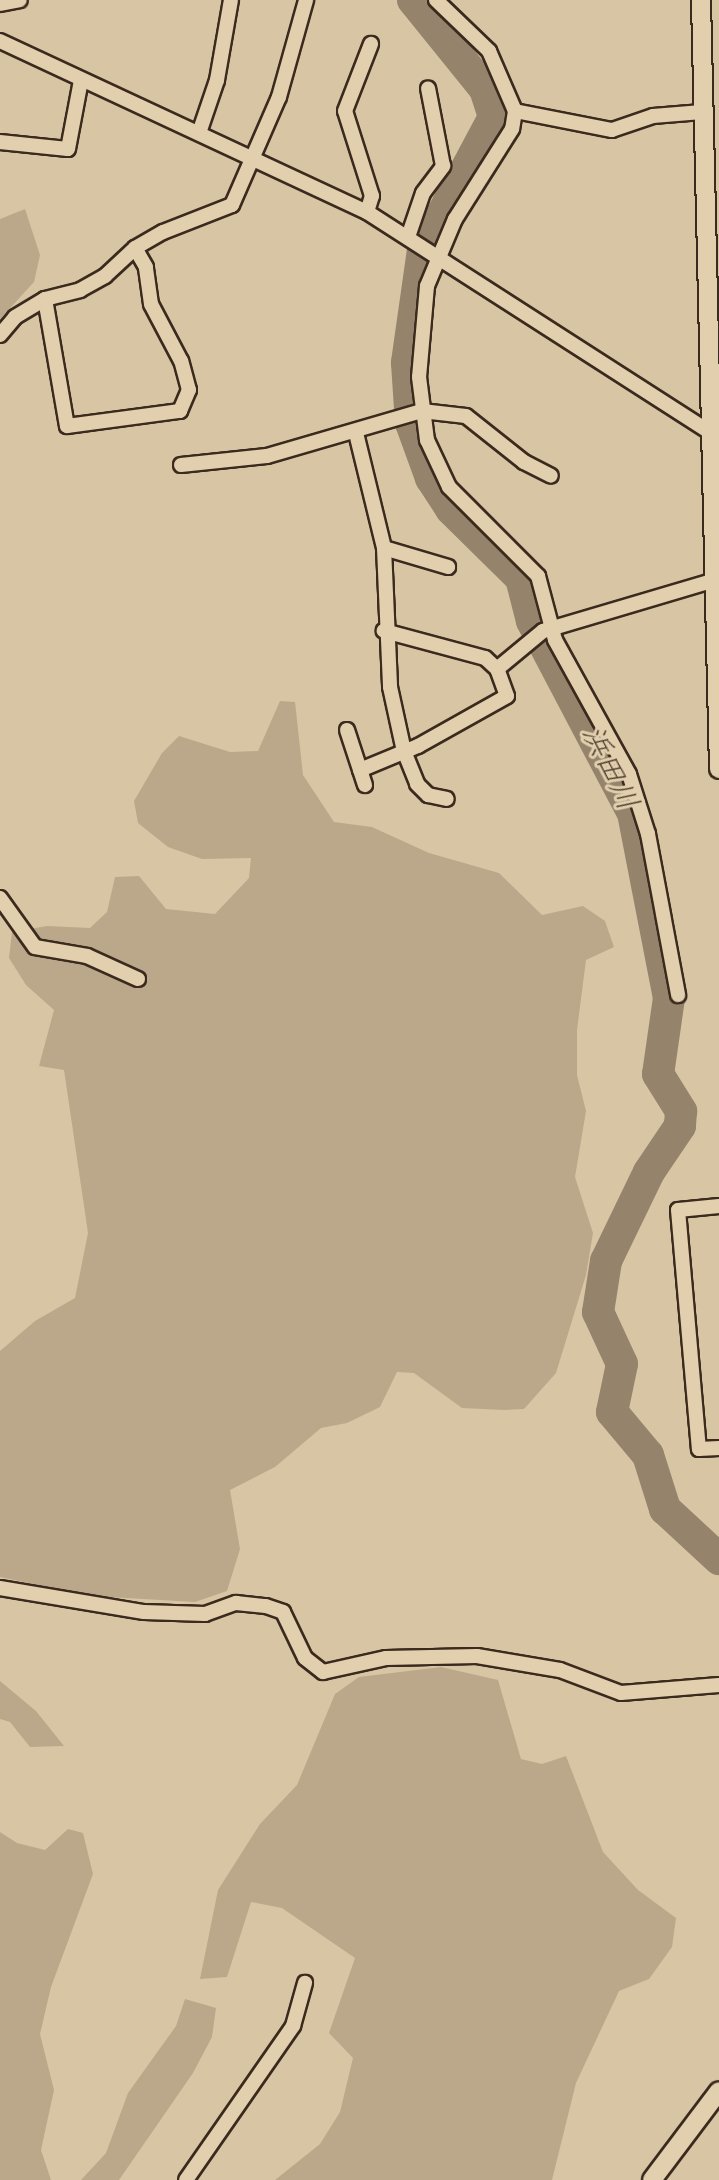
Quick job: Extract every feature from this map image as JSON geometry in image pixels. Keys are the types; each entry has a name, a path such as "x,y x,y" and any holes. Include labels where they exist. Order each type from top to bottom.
{"street":[{"path":"0,4 20,0"},
{"path":"199,133 217,80 231,0"},
{"path":"0,335 15,317 45,299 80,290 105,276 135,248 232,205 279,97 306,0"},
{"path":"436,0 489,51 515,111 512,129 455,219 437,255 427,286 419,336 413,412 439,472 474,516 538,576 542,632 640,802 678,995"},
{"path":"701,0 712,220 719,769"},
{"path":"0,41 367,212 437,255 583,355 714,436"},
{"path":"367,212 372,196 345,111 371,44"},
{"path":"0,142 68,149 81,80"},
{"path":"410,239 423,193 443,166 428,88"},
{"path":"515,111 612,130 653,116 708,119"},
{"path":"45,299 67,426 180,411 189,390 181,361 151,304 146,267 135,248"},
{"path":"181,465 267,456 356,433 413,412 466,416 551,476"},
{"path":"356,433 384,548 384,631 404,751 417,784 428,795 447,799"},
{"path":"384,548 448,567"},
{"path":"497,669 542,632 715,580"},
{"path":"347,730 363,777 404,751 507,696 497,669 485,658 384,631"},
{"path":"0,898 35,947 87,956 138,979"},
{"path":"719,1206 678,1210 699,1449 719,1448"},
{"path":"0,1588 144,1612 205,1614 236,1603 266,1606 283,1612 305,1658 323,1672 386,1658 477,1656 560,1670 621,1693 718,1685"},
{"path":"186,2180 293,2026 305,1983"},
{"path":"652,2180 719,2091"}],"shaded area":[{"path":"25,209 40,255 34,282 0,319 0,219"},
{"path":"280,701 295,702 303,775 334,822 372,827 429,853 499,873 542,915 583,906 605,921 614,947 586,960 577,1030 577,1075 586,1111 575,1177 593,1233 586,1275 556,1373 524,1409 504,1410 462,1408 414,1373 397,1372 380,1407 347,1423 321,1428 275,1467 230,1490 240,1549 227,1591 195,1602 91,1596 0,1577 0,1351 35,1321 75,1298 88,1233 64,1070 39,1066 54,1010 26,985 9,958 12,932 47,926 90,928 107,912 115,877 139,876 166,909 215,914 249,878 251,858 202,859 168,847 138,823 134,801 162,753 179,736 230,752 258,751"},
{"path":"441,1667 498,1680 521,1759 542,1764 566,1756 603,1852 638,1890 676,1918 672,1947 649,1979 619,1991 576,2083 552,2180 275,2180 320,2144 340,2112 353,2058 329,2033 355,1958 282,1908 251,1902 227,1977 200,1979 218,1890 260,1824 297,1785 335,1694 359,1677"},
{"path":"0,1681 36,1711 64,1746 30,1747 10,1722 0,1719"},
{"path":"68,1829 83,1833 93,1874 51,1987 40,2034 54,2090 41,2150 51,2180 0,2180 0,1832 17,1843 45,1850"},
{"path":"185,1999 216,2008 212,2037 193,2073 119,2180 81,2180 106,2153 128,2093 176,2026"}],"waterway":[{"name":"浜田川","path":"413,0 485,89 494,117 423,250 407,363 411,423 431,478 451,509 521,578 532,621 633,813 669,998 658,1074 681,1111 680,1126 649,1172 606,1261 598,1312 622,1364 612,1412 648,1455 665,1509 719,1559"}]}
